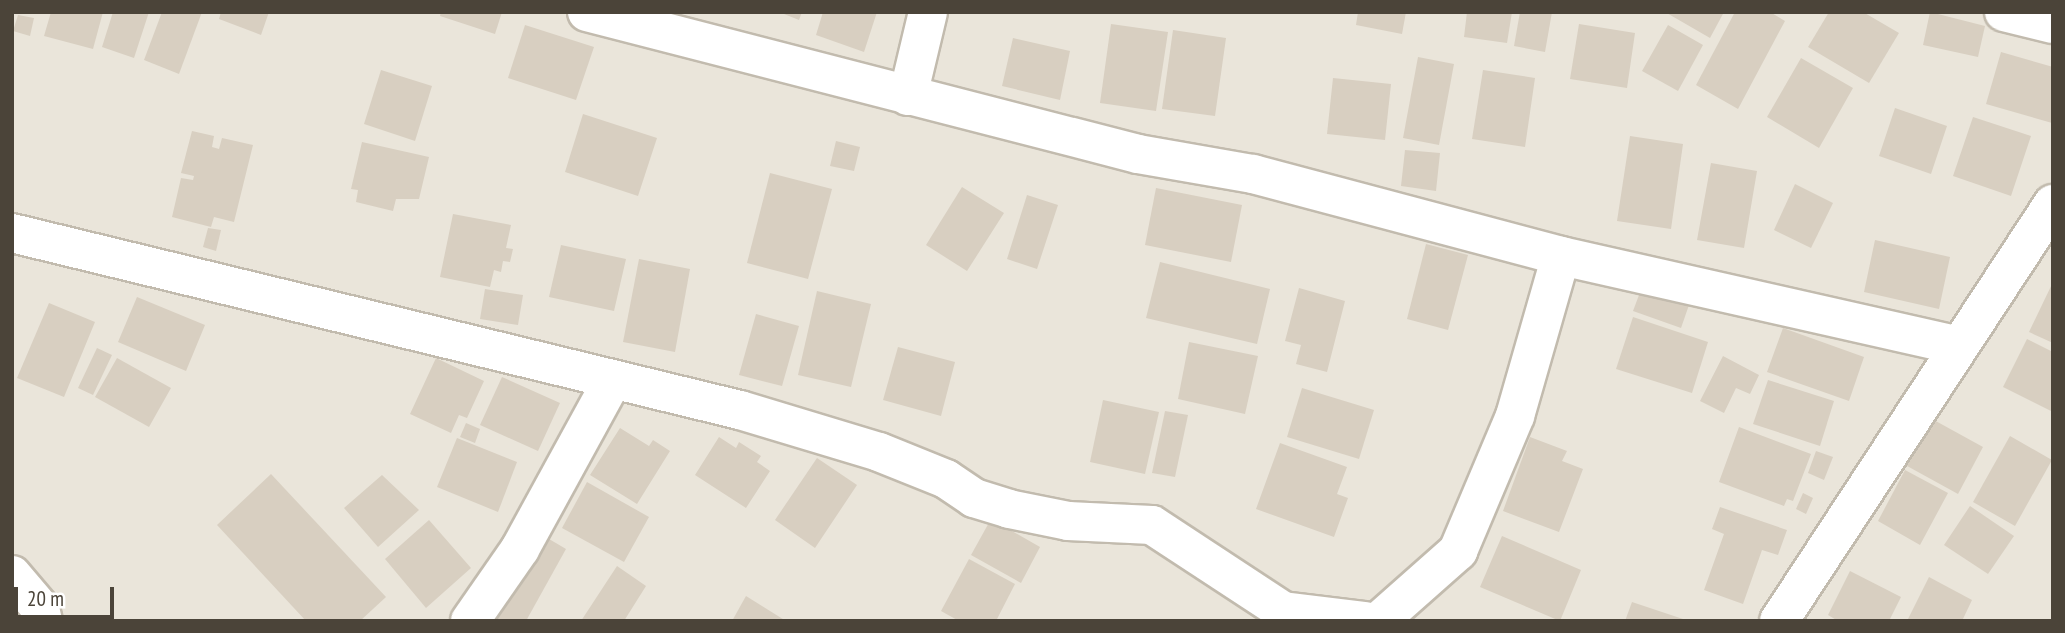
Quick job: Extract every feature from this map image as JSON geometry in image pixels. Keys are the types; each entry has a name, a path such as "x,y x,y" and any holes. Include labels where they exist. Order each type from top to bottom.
{"street":[{"path":"587,12 1138,154 1253,174 1561,256 1957,345"},
{"path":"908,96 928,12"},
{"path":"2004,12 2053,24"},
{"path":"1779,621 1957,345 2053,204"},
{"path":"12,233 740,410 879,453 946,479 974,498 1009,509 1068,521 1152,525 1283,611 1365,621"},
{"path":"1379,621 1458,551 1515,416 1561,256"},
{"path":"470,621 526,539 612,381"},
{"path":"12,575 40,608 43,621"}],"shaded area":[{"path":"12,12 2053,12 2053,621 12,621"}],"building":[{"path":"51,12 103,12 93,49 44,36"},
{"path":"113,12 149,12 134,58 102,47"},
{"path":"162,12 202,12 179,74 144,60"},
{"path":"221,12 269,12 261,35 219,19"},
{"path":"441,12 502,12 495,34 440,16"},
{"path":"779,12 802,12 799,20"},
{"path":"823,12 877,12 864,52 816,35"},
{"path":"1358,12 1406,12 1402,34 1356,25"},
{"path":"1467,12 1512,12 1507,43 1464,37"},
{"path":"1520,12 1552,12 1545,52 1514,46"},
{"path":"1665,12 1724,12 1710,38"},
{"path":"1735,12 1770,12 1785,21 1738,109 1696,85"},
{"path":"1829,12 1863,12 1899,33 1869,83 1808,47"},
{"path":"1930,12 1985,26 1978,57 1923,45"},
{"path":"18,15 34,18 30,36 13,31"},
{"path":"1111,24 1168,32 1156,111 1100,103"},
{"path":"1579,24 1635,33 1627,88 1570,79"},
{"path":"525,25 594,47 576,100 508,78"},
{"path":"1668,25 1703,45 1678,91 1642,71"},
{"path":"1173,30 1226,38 1215,116 1162,109"},
{"path":"1013,38 1070,51 1060,100 1002,86"},
{"path":"2001,52 2053,67 2052,123 1986,104"},
{"path":"1418,57 1454,64 1439,145 1403,138"},
{"path":"1801,58 1853,88 1819,148 1767,117"},
{"path":"381,70 432,86 415,141 364,124"},
{"path":"1483,70 1535,78 1525,147 1472,139"},
{"path":"1333,78 1391,84 1385,140 1327,134"},
{"path":"1895,108 1947,126 1931,174 1879,156"},
{"path":"583,114 657,138 638,196 565,172"},
{"path":"1973,117 2031,136 2011,196 1953,176"},
{"path":"192,131 214,136 212,147 219,149 222,138 253,145 234,222 214,217 211,227 172,217 181,178 193,180 194,176 181,173"},
{"path":"1630,136 1683,144 1671,229 1617,221"},
{"path":"836,141 860,147 854,171 830,166"},
{"path":"362,142 429,157 419,199 396,199 393,211 356,202 358,190 351,189"},
{"path":"1405,150 1440,153 1436,191 1401,186"},
{"path":"1711,163 1757,171 1744,248 1697,240"},
{"path":"770,173 832,189 808,279 747,263"},
{"path":"1795,184 1833,203 1811,248 1774,230"},
{"path":"962,187 1004,213 967,271 926,245"},
{"path":"1156,188 1242,205 1231,262 1145,245"},
{"path":"1027,195 1058,205 1037,269 1007,259"},
{"path":"453,214 511,225 506,248 513,249 510,262 503,261 501,272 494,270 490,287 440,277"},
{"path":"208,228 221,230 216,251 203,247"},
{"path":"1875,240 1950,257 1939,309 1864,292"},
{"path":"1426,244 1468,255 1448,330 1407,319"},
{"path":"561,245 626,259 614,311 549,297"},
{"path":"639,259 690,269 675,352 623,342"},
{"path":"1160,262 1270,289 1257,344 1146,318"},
{"path":"2053,282 2053,343 2029,332"},
{"path":"1642,287 1689,305 1681,328 1633,311"},
{"path":"1299,288 1345,301 1327,372 1296,364 1301,345 1285,341"},
{"path":"485,289 523,295 518,325 480,319"},
{"path":"817,291 871,304 851,387 798,375"},
{"path":"137,297 205,325 186,371 118,342"},
{"path":"49,303 95,322 64,397 17,378"},
{"path":"756,314 799,326 782,386 739,375"},
{"path":"1633,317 1708,342 1692,393 1616,369"},
{"path":"1783,328 1864,357 1849,401 1767,372"},
{"path":"2027,339 2053,352 2053,412 2003,387"},
{"path":"1189,342 1258,356 1245,414 1178,399"},
{"path":"898,347 955,362 941,416 883,400"},
{"path":"97,348 112,355 93,395 78,388"},
{"path":"1723,356 1759,375 1750,394 1736,388 1724,413 1700,401"},
{"path":"117,358 171,388 149,427 95,397"},
{"path":"436,358 484,381 467,418 459,415 451,433 410,414"},
{"path":"502,377 560,403 538,451 480,425"},
{"path":"1768,380 1834,401 1820,446 1753,424"},
{"path":"1302,388 1374,410 1359,459 1287,437"},
{"path":"1103,400 1159,412 1145,474 1090,462"},
{"path":"1165,411 1188,415 1175,477 1152,473"},
{"path":"1923,414 1983,447 1958,494 1898,461"},
{"path":"466,423 480,429 475,443 460,437"},
{"path":"1739,427 1811,454 1793,501 1787,499 1784,506 1719,482"},
{"path":"620,428 649,446 653,440 670,451 637,504 590,475"},
{"path":"2010,436 2052,460 2015,526 1973,502"},
{"path":"719,437 736,448 739,442 761,456 757,462 770,471 746,508 695,475"},
{"path":"1530,437 1567,451 1562,461 1583,469 1559,532 1503,511"},
{"path":"457,438 517,462 498,512 437,487"},
{"path":"1280,443 1347,467 1337,494 1348,498 1334,537 1256,509"},
{"path":"1816,451 1833,457 1824,480 1808,473"},
{"path":"817,458 857,485 815,548 775,520"},
{"path":"1905,470 1948,493 1920,545 1878,521"},
{"path":"271,474 386,597 360,621 306,621 217,525"},
{"path":"382,475 419,510 378,547 344,508"},
{"path":"587,482 649,517 624,562 562,528"},
{"path":"1803,493 1813,498 1806,514 1796,509"},
{"path":"1970,506 2014,536 1988,574 1944,545"},
{"path":"1720,507 1787,530 1778,555 1762,550 1743,604 1704,590 1724,534 1712,529"},
{"path":"991,519 1040,547 1021,583 971,555"},
{"path":"429,520 471,568 426,608 385,559"},
{"path":"544,536 566,549 526,621 495,621"},
{"path":"1502,536 1581,570 1560,621 1480,587"},
{"path":"969,559 1015,584 996,621 959,621 941,611"},
{"path":"617,566 646,586 624,621 581,621"},
{"path":"1850,571 1901,597 1889,621 1838,621 1828,615"},
{"path":"1929,577 1972,600 1962,621 1907,621"},
{"path":"746,596 786,621 732,621"},
{"path":"1632,602 1686,620 1625,621"}]}
